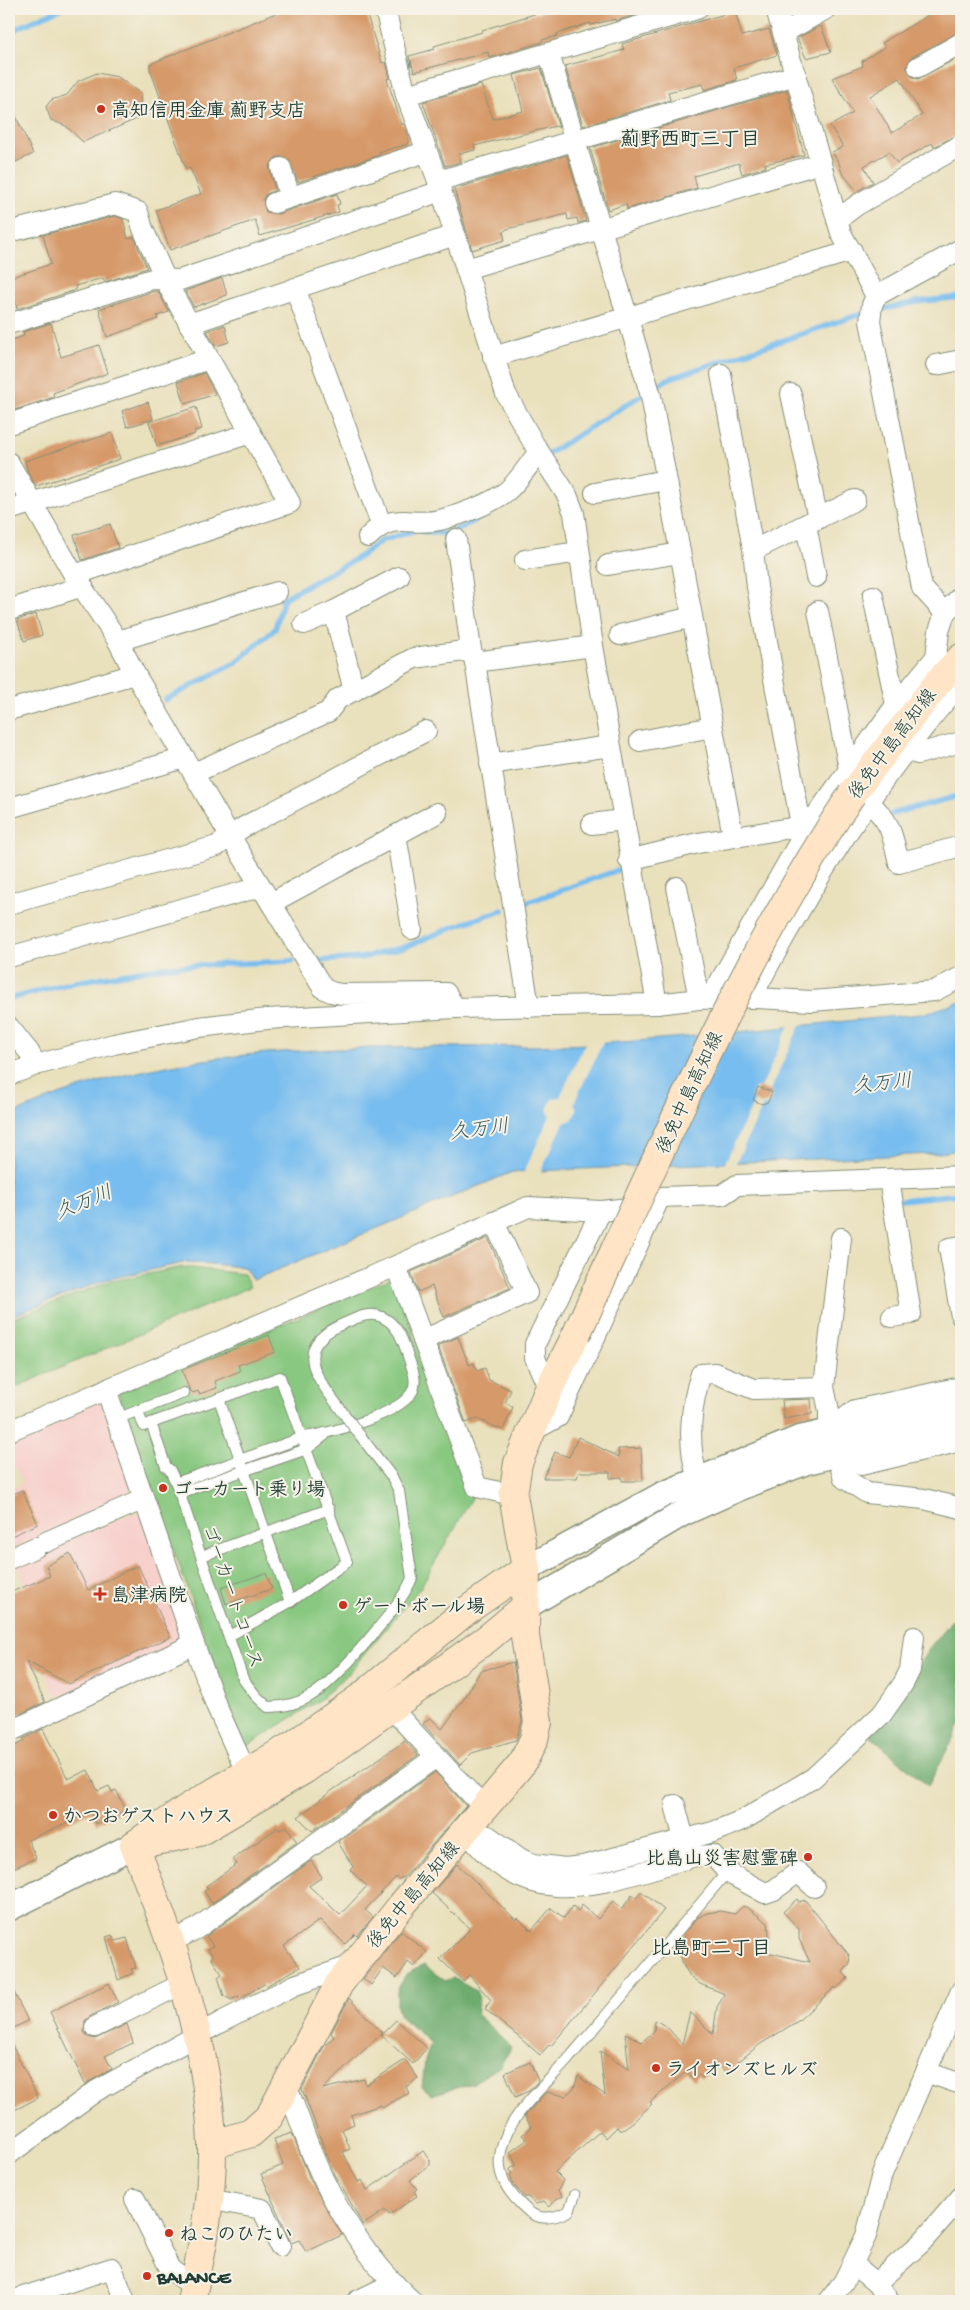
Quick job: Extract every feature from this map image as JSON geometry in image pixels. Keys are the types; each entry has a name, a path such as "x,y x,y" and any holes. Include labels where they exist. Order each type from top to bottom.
{"main road":[{"name":"後免中島高知線","path":"212,2145 253,2131 270,2116 339,1984 523,1762 534,1739 538,1722 525,1636 526,1569 513,1495 518,1463 549,1389 576,1335 720,1020 798,878 857,789 940,681 961,658"},
{"path":"134,1845 186,1808 247,1774 293,1745 361,1697 466,1611 526,1569"},
{"path":"134,1845 199,1832 304,1770 488,1638 525,1607"},
{"path":"134,1845 153,1893 182,1984 196,2036 208,2104 212,2145 207,2224 193,2294"}],"street":[{"path":"384,9 406,95 425,152 439,186 506,394 539,452 567,495 574,513 593,646 622,820 656,1004"},
{"path":"406,95 697,9"},
{"path":"776,9 840,233 852,251 872,308 922,588 945,613"},
{"path":"794,27 826,9"},
{"path":"918,67 961,43"},
{"path":"548,54 651,396 733,836"},
{"path":"9,324 152,279 180,280 439,186 574,140 796,75"},
{"path":"837,220 857,205 961,145"},
{"path":"281,168 282,200 425,152"},
{"path":"466,269 820,163"},
{"path":"9,232 115,204 138,212 143,229 166,280 290,503 78,580 9,610"},
{"path":"189,324 455,236"},
{"path":"872,308 961,249"},
{"path":"493,357 852,251"},
{"path":"295,288 374,530 399,521 438,520 472,510 507,491 539,452"},
{"path":"9,424 209,359"},
{"path":"936,365 961,360"},
{"path":"721,374 754,550 757,587 805,825"},
{"path":"791,394 812,522 816,577"},
{"path":"9,510 251,434"},
{"path":"9,464 78,580 118,642 260,887 317,980 331,992 446,993 456,1008"},
{"path":"595,493 666,480"},
{"path":"754,550 855,500"},
{"path":"456,539 529,1007"},
{"path":"525,560 579,552"},
{"path":"608,565 680,553"},
{"path":"304,624 334,611 399,577"},
{"path":"118,642 277,592"},
{"path":"873,596 896,705"},
{"path":"857,789 896,705 936,657 939,632 945,613 961,596"},
{"path":"334,611 354,691"},
{"path":"741,1001 856,820 857,789 818,611"},
{"path":"620,635 692,617"},
{"path":"9,808 190,766 328,712 338,699 414,658 473,656 593,646"},
{"path":"9,710 135,674"},
{"path":"705,998 805,825 857,789 906,751 951,695 961,688"},
{"path":"640,741 712,727"},
{"path":"9,904 217,846 242,828 426,731"},
{"path":"906,751 918,754 961,742"},
{"path":"490,764 610,746"},
{"path":"857,789 884,815 888,822 899,863 961,846"},
{"path":"271,904 437,813"},
{"path":"592,824 622,820"},
{"path":"630,860 733,836 805,825"},
{"path":"396,835 412,929"},
{"path":"9,957 260,887"},
{"path":"677,887 705,998"},
{"path":"9,1075 36,1064 114,1044 232,1023 320,1014 456,1008 656,1004 705,998 741,1001 812,1001 934,991 961,977"},
{"path":"9,1027 30,1052 36,1064"},
{"path":"9,1431 396,1266 528,1207 601,1211 629,1208 660,1196 722,1194 737,1186 961,1176"},
{"path":"889,1179 892,1253 911,1314 892,1317"},
{"path":"532,1431 558,1417 660,1196"},
{"path":"549,1389 535,1358 534,1344 601,1211"},
{"path":"423,1340 527,1294 494,1222"},
{"path":"841,1238 824,1387 832,1442 844,1478 867,1493 924,1499 961,1508"},
{"path":"961,1246 949,1248 961,1316"},
{"path":"396,1266 477,1487 513,1495"},
{"path":"698,1479 692,1459 691,1409 701,1374 715,1373 754,1389 824,1387"},
{"path":"525,1607 683,1513 805,1462 832,1442 855,1410 961,1387"},
{"path":"106,1389 216,1705 247,1774"},
{"path":"832,1442 961,1402"},
{"path":"526,1569 606,1524 698,1479 798,1439 832,1442 961,1423"},
{"path":"832,1442 861,1465 961,1441"},
{"path":"9,1559 144,1498"},
{"path":"466,1830 488,1836 521,1859 533,1864 565,1868 583,1866 712,1832 743,1820 813,1778 882,1714 903,1684 910,1670 914,1637"},
{"path":"9,1732 194,1644"},
{"path":"391,1708 484,1808"},
{"path":"169,1943 196,1928 436,1757"},
{"path":"675,1805 684,1839"},
{"path":"466,1830 480,1850 514,1876 551,1887 585,1887 696,1856 713,1855 728,1872 765,1893 774,1890 798,1872 814,1887"},
{"path":"9,1908 134,1845"},
{"path":"9,2154 96,2092 223,2020 294,1985 353,1965"},
{"path":"95,2027 182,1984"},
{"path":"829,2301 853,2264 866,2236 882,2174 961,1991"},
{"path":"926,2072 961,2084"},
{"path":"286,2086 312,2153 332,2195 364,2248 412,2301"},
{"path":"876,2284 921,2243 961,2197"},
{"path":"135,2198 170,2269 193,2294"},
{"path":"208,2199 262,2209 280,2246"},
{"path":"853,2264 876,2284 889,2301"},
{"path":"11,2301 112,2268 125,2301"},
{"path":"357,2301 394,2283"}],"lane":[{"name":"ゴーカートコース","path":"151,1424 166,1468 170,1470 176,1482 243,1679 268,1707 283,1707 301,1702 324,1686 384,1621 408,1589 412,1578 399,1491 392,1476 359,1434 347,1418 315,1372 313,1353 320,1336 327,1330 361,1316 377,1315 393,1324 400,1334 413,1372 415,1382 413,1391 407,1399 394,1408 326,1434"},
{"path":"137,1411 144,1426 280,1378 304,1437 347,1562 290,1602 229,1636"},
{"path":"116,1419 184,1393"},
{"path":"219,1399 290,1602"},
{"path":"179,1493 304,1437 326,1434"},
{"path":"176,1482 307,1449 326,1434"},
{"path":"202,1556 329,1509"},
{"path":"575,2195 569,2211 548,2218 529,2212 517,2200 503,2181 499,2170 501,2150 516,2116 553,2078 728,1872"}],"shaded area":[{"path":"100,1400 132,1486 126,1497 9,1550 9,1491 23,1483 9,1452 9,1441"},
{"name":"島津病院","path":"132,1513 143,1517 184,1632 178,1643 63,1697 54,1693 41,1662 9,1677 9,1640 43,1624 17,1564"}],"green space":[{"path":"183,1267 244,1274 250,1287 9,1390 9,1320 108,1282"},
{"path":"394,1277 472,1498 420,1588 345,1677 318,1701 244,1748 118,1393"},
{"path":"961,1609 961,1723 928,1786 869,1735 906,1685 930,1647"},
{"path":"424,1965 445,1981 453,1978 476,1991 479,1998 476,2014 512,2047 499,2067 473,2083 431,2095 422,2087 425,2061 431,2043 400,2016 397,2006 397,1991 406,1974"}],"water":[{"name":"久万川","path":"961,1002 961,1150 932,1154 512,1172 253,1280 244,1267 187,1262 105,1280 9,1317 9,1116 80,1088 153,1069 228,1057 303,1051 380,1048 608,1043 922,1014"}],"pier":[{"path":"802,1021 770,1090 772,1097 769,1104 763,1106 735,1165 724,1165 754,1102 752,1096 755,1088 762,1086 790,1023"},
{"path":"604,1040 574,1103 577,1110 572,1120 564,1123 540,1173 523,1174 550,1116 547,1109 552,1099 560,1097 586,1041"}],"building":[{"path":"286,9 365,9 382,63 386,62 390,78 387,79 402,125 404,123 408,135 408,144 379,152 380,155 298,182 289,160 284,157 277,157 269,166 275,190 265,195 263,200 266,212 278,214 337,194 340,204 337,205 339,212 260,236 255,220 170,250 156,210 201,194 190,168 186,169 150,69 150,64"},
{"path":"551,9 656,9 615,21 615,19 591,25 590,23 557,34 557,36 542,40 542,42 489,58 488,52 414,72 411,60 411,66 409,56 435,49 434,46 482,32 482,30"},
{"path":"938,9 961,9 961,31 912,57 906,67 912,77 918,79 961,56 961,133 934,147 932,143 897,163 889,152 864,166 873,182 857,191 842,173 839,163 832,152 843,147 830,126 853,113 832,78 863,66 862,61 885,47 882,43","holes":["900,78 922,115 892,133 870,96"]},
{"path":"735,11 742,36 769,29 777,55 734,68 737,80 704,90 703,84 668,92 670,100 583,126 565,66 624,50 622,44"},
{"path":"821,26 831,52 806,58 797,38"},
{"path":"541,68 559,128 556,126 474,146 475,150 459,154 461,162 445,166 423,102 481,85 493,119 523,111 514,75"},
{"name":"高知信用金庫 薊野支店","path":"97,73 118,77 141,94 139,118 83,142 66,126 51,120 46,107 51,100 67,95 78,81"},
{"path":"787,90 804,155 765,164 766,167 742,174 739,163 694,176 697,188 627,209 626,204 608,210 590,148"},
{"path":"9,101 33,154 9,165"},
{"path":"567,155 586,221 578,223 577,218 568,220 567,214 507,229 503,232 505,240 472,250 454,189"},
{"path":"115,216 123,219 128,239 134,237 147,268 105,282 103,278 75,286 76,290 17,309 16,303 9,305 9,278 51,264 43,235"},
{"path":"222,278 227,295 194,307 185,291"},
{"path":"158,291 169,312 157,316 158,319 107,337 99,309"},
{"path":"51,323 61,357 99,345 108,373 53,393 54,397 9,412 9,341 24,336 23,332"},
{"path":"225,325 229,342 216,346 207,331"},
{"path":"204,373 215,394 185,404 178,382"},
{"path":"148,402 153,419 127,427 122,411"},
{"path":"196,407 202,429 194,431 195,434 157,446 149,422"},
{"path":"112,433 120,459 36,486 28,473 25,461"},
{"path":"110,524 118,548 82,560 74,535"},
{"path":"36,614 42,635 24,641 17,620"},
{"path":"758,1087 772,1092 768,1102 762,1104 753,1100"},
{"path":"488,1238 510,1288 444,1317 432,1286 418,1292 411,1272"},
{"path":"269,1335 275,1352 238,1365 240,1371 215,1381 217,1388 199,1394 198,1391 193,1393 189,1389 182,1370"},
{"path":"458,1337 469,1365 474,1363 477,1371 485,1368 489,1380 511,1390 505,1403 513,1407 503,1430 477,1419 466,1423 438,1346"},
{"path":"811,1399 812,1414 784,1419 782,1400"},
{"path":"578,1437 619,1457 618,1449 641,1448 643,1481 622,1481 622,1477 610,1478 610,1472 579,1472 577,1478 543,1478 555,1452 569,1457"},
{"path":"22,1490 38,1524 9,1537 9,1496"},
{"name":"島津病院","path":"70,1553 88,1590 138,1565 170,1637 69,1684 26,1661 45,1702 13,1717 9,1709 9,1593 50,1576 46,1566"},
{"path":"266,1573 272,1589 226,1604 221,1588"},
{"path":"513,1662 522,1721 516,1740 472,1753 460,1765 423,1724 430,1717 442,1729 466,1696 480,1671"},
{"path":"43,1729 68,1779 88,1770 98,1791 109,1786 112,1792 116,1790 126,1810 96,1824 91,1812 28,1840 36,1858 9,1870 9,1749 24,1741 23,1739"},
{"path":"405,1741 418,1755 312,1831 298,1817 330,1792"},
{"path":"435,1772 466,1806 404,1877 399,1879 396,1877 365,1910 373,1917 357,1936 355,1934 345,1944 320,1920 284,1946 300,1967 266,1986 264,1984 240,1999 238,1996 232,2000 224,1996 218,1977 222,1974 211,1958 213,1956 208,1949 213,1946 206,1936 311,1861 322,1877 309,1886 340,1915 367,1886 350,1870 353,1867 338,1842"},
{"path":"286,1826 297,1842 212,1903 204,1891 208,1888 206,1886 237,1864 233,1859 277,1828 280,1830"},
{"path":"457,1864 516,1920 518,1918 531,1931 551,1908 564,1918 573,1906 578,1911 582,1905 598,1919 613,1901 622,1909 632,1895 636,1898 641,1891 664,1910 551,2046 549,2045 540,2055 485,2009 491,2000 469,1975 463,1981 440,1959 470,1929 432,1893"},
{"name":"ライオンズヒルズ","path":"797,1899 799,1902 805,1900 849,1955 850,1963 843,1972 848,1978 836,1989 835,1987 798,2021 759,2045 738,2062 740,2064 727,2074 719,2065 702,2078 699,2075 693,2080 687,2071 650,2102 652,2104 633,2122 620,2131 617,2127 606,2138 600,2131 555,2172 563,2180 558,2191 562,2197 555,2200 550,2207 544,2201 536,2204 528,2197 524,2197 514,2185 510,2175 512,2173 509,2170 516,2165 510,2152 527,2140 522,2135 531,2127 525,2116 546,2092 565,2096 574,2088 578,2076 605,2095 600,2051 629,2070 625,2033 642,2042 654,2031 655,2020 667,2027 682,2044 690,2012 713,2034 717,2007 725,1994 700,1984 690,1976 683,1965 680,1953 685,1933 697,1918 707,1913 720,1911 735,1914 743,1906 768,1923 769,1936 762,1951 810,1962 799,1939 799,1929 783,1912"},
{"path":"401,1931 427,1952 414,1967 408,1962 397,1978 383,1968 371,1985 363,1979"},
{"path":"112,1935 115,1941 127,1938 136,1968 131,1969 133,1973 118,1980 106,1937"},
{"path":"9,1982 28,2021 9,2030"},
{"path":"109,1983 118,2002 89,2017 85,2021 84,2032 88,2037 95,2039 127,2024 133,2043 105,2056 112,2069 85,2084 50,2012"},
{"path":"349,1998 382,2033 323,2089 364,2079 366,2085 405,2060 418,2078 406,2087 409,2093 383,2107 381,2105 351,2115 354,2124 342,2129 350,2149 343,2152 358,2182 362,2180 367,2190 423,2151 430,2160 430,2165 410,2180 417,2189 414,2191 417,2196 389,2215 385,2210 363,2225 332,2169 302,2089 324,2046 334,2037 331,2033"},
{"path":"396,2020 427,2048 413,2064 381,2035"},
{"path":"9,2039 38,2098 9,2113"},
{"path":"530,2062 538,2081 529,2091 515,2097 505,2073"},
{"path":"292,2133 310,2179 342,2235 306,2252 299,2240 291,2243 261,2174 283,2165 274,2139"}],"waterway":[{"path":"9,32 60,9"},
{"path":"653,388 668,379 858,315 916,302 961,297"},
{"path":"548,454 645,393"},
{"path":"422,531 448,534 488,514"},
{"path":"165,700 235,663 275,629 284,598 361,556 381,541 413,531"},
{"path":"892,814 961,795"},
{"path":"520,905 621,869"},
{"path":"316,961 361,958 405,947 453,927 502,910"},
{"path":"9,999 70,983 164,967 293,961"},
{"path":"902,1200 961,1194"}],"place":[{"name":"高知信用金庫 薊野支店","path":"101,109"},
{"name":"ゴーカート乗り場","path":"163,1488"},
{"name":"島津病院","path":"100,1594"},
{"name":"ゲートボール場","path":"343,1605"},
{"name":"かつおゲストハウス","path":"53,1815"},
{"name":"比島山災害慰霊碑","path":"808,1857"},
{"name":"ライオンズヒルズ","path":"656,2068"},
{"name":"ねこのひたい","path":"169,2233"},
{"name":"BALANCE","path":"147,2276"}],"district":[{"name":"薊野西町三丁目","path":"690,138"},
{"name":"比島町二丁目","path":"711,1947"}]}
